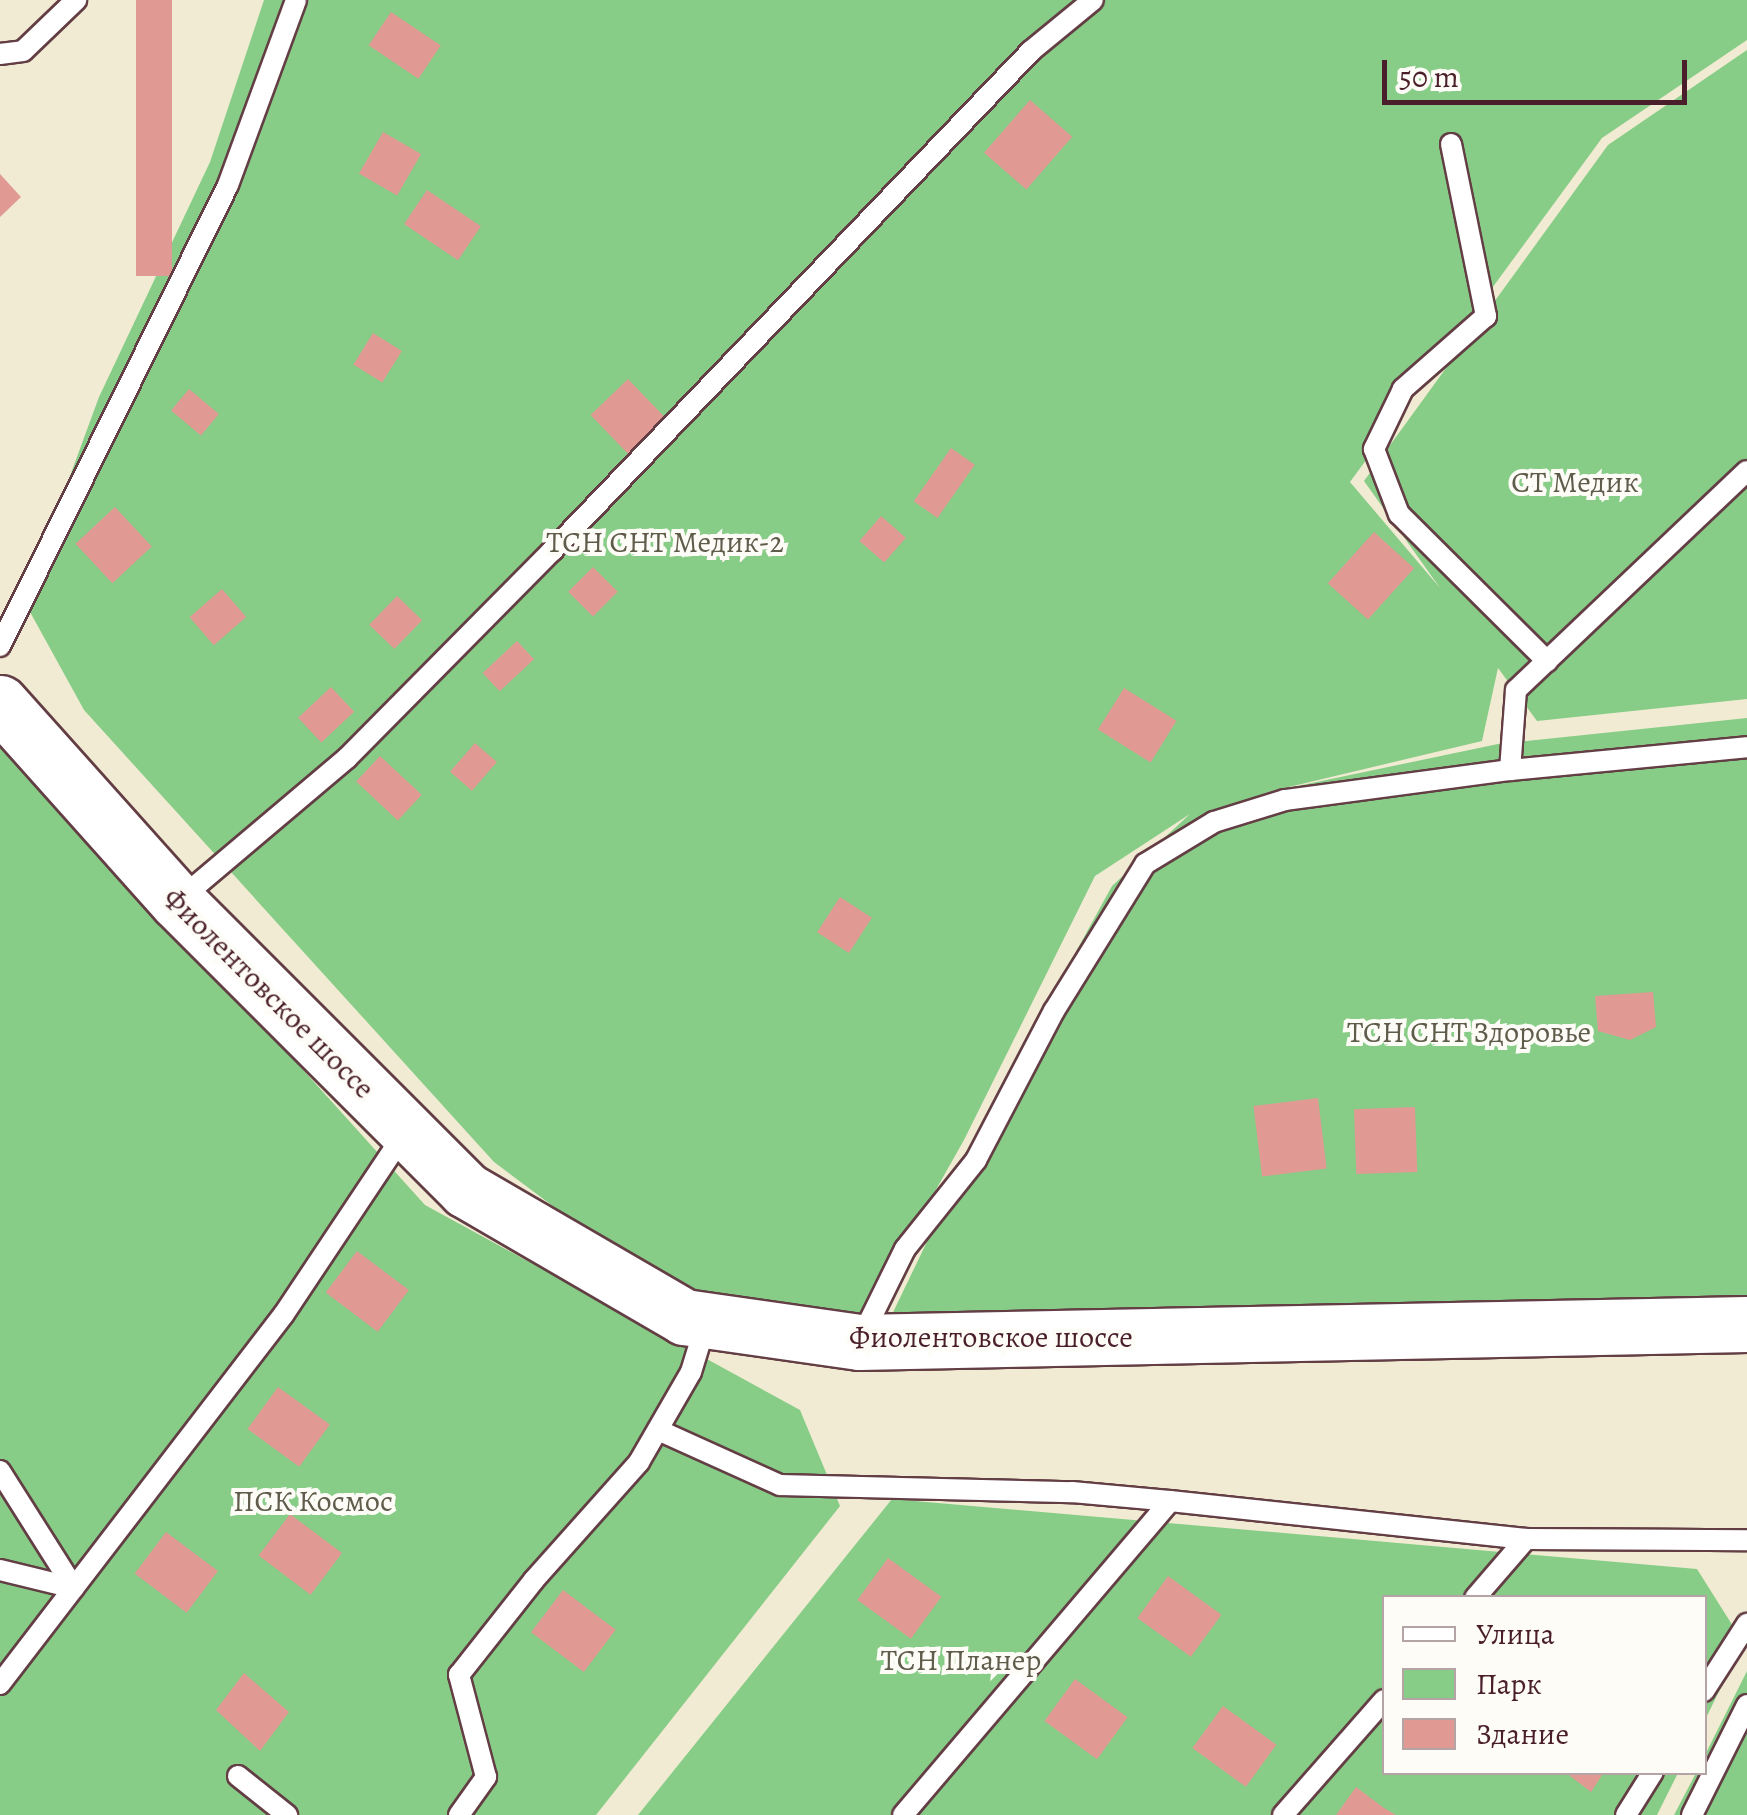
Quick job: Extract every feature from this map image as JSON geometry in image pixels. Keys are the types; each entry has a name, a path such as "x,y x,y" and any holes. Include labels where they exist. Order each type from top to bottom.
{"main road":[{"name":"Фиолентовское шоссе","path":"0,703 177,901 466,1190 684,1317 859,1342 1747,1324"}],"lane":[{"path":"0,54 24,51 76,0"},
{"path":"0,646 228,185 296,0"},
{"path":"177,901 346,758 552,551 1031,51 1092,0"},
{"path":"1451,144 1486,316 1403,389 1374,448 1399,514 1547,661"},
{"path":"1510,770 1516,690 1747,471"},
{"path":"859,1342 904,1249 976,1160 1054,1011 1145,864 1214,822 1285,800 1510,770 1747,747"},
{"path":"0,1684 284,1314 406,1130"},
{"path":"459,1815 486,1777 459,1675 534,1580 639,1462 691,1372 706,1321"},
{"path":"658,1430 780,1485 1072,1492 1526,1539 1747,1540"},
{"path":"0,1470 74,1588"},
{"path":"903,1815 1170,1500"},
{"path":"1478,1595 1526,1539"},
{"path":"0,1570 74,1588"},
{"path":"1707,1686 1747,1624"},
{"path":"1283,1815 1382,1702"},
{"path":"1692,1815 1747,1705"},
{"path":"1626,1815 1650,1775"},
{"path":"238,1776 287,1815"}],"green space":[{"name":"ТСН СНТ Медик-2","path":"264,0 1747,0 1747,40 1602,138 1350,482 1440,588 1364,481 1608,145 1747,50 1747,699 1537,721 1498,668 1482,741 1264,793 1498,744 1747,718 1747,1298 885,1329 999,1092 1112,886 1190,814 1095,876 964,1140 864,1317 666,1291 494,1162 84,710 24,601 99,397 210,162"},
{"name":"ПСК Космос","path":"0,734 425,1205 800,1410 840,1506 596,1815 0,1815"},
{"name":"ТСН Планер","path":"892,1499 1697,1569 1743,1642 1707,1716 1707,1595 1382,1595 1382,1775 1677,1775 1657,1815 638,1815"},
{"path":"1747,1671 1747,1815 1674,1815 1695,1775 1707,1775 1707,1751"}],"building":[{"path":"136,0 172,0 172,276 136,276"},
{"path":"391,12 441,46 418,79 369,45"},
{"path":"1030,100 1072,137 1026,190 984,153"},
{"path":"383,132 421,154 397,196 359,174"},
{"path":"0,174 21,197 0,217"},
{"path":"427,190 481,226 458,260 404,224"},
{"path":"373,333 402,351 382,382 353,364"},
{"path":"628,379 670,422 632,458 591,415"},
{"path":"189,389 219,414 201,436 171,410"},
{"path":"951,448 975,465 937,518 914,501"},
{"path":"115,507 152,546 112,583 76,544"},
{"path":"881,516 906,538 884,563 859,541"},
{"path":"1374,532 1414,568 1368,619 1328,583"},
{"path":"593,567 618,592 593,616 568,592"},
{"path":"222,589 246,617 214,645 190,617"},
{"path":"397,596 422,620 394,649 369,625"},
{"path":"517,641 534,659 500,691 483,673"},
{"path":"331,687 354,712 321,743 298,718"},
{"path":"1124,688 1177,721 1151,762 1098,730"},
{"path":"475,743 497,762 472,791 450,772"},
{"path":"380,756 422,795 398,820 356,782"},
{"path":"840,897 872,918 849,953 817,932"},
{"path":"1653,992 1656,1027 1630,1040 1598,1031 1595,996"},
{"path":"1318,1098 1327,1168 1262,1176 1253,1106"},
{"path":"1415,1107 1417,1172 1356,1174 1354,1109"},
{"path":"357,1251 409,1290 378,1332 326,1293"},
{"path":"278,1387 330,1425 299,1467 247,1429"},
{"path":"290,1514 342,1553 311,1595 259,1556"},
{"path":"166,1532 218,1571 187,1613 135,1574"},
{"path":"888,1558 941,1597 911,1639 857,1600"},
{"path":"1168,1576 1221,1615 1191,1657 1137,1618"},
{"path":"563,1590 616,1630 584,1672 531,1632"},
{"path":"244,1673 289,1712 260,1751 216,1710"},
{"path":"1075,1679 1128,1717 1097,1759 1044,1721"},
{"path":"1223,1706 1276,1745 1246,1787 1192,1748"},
{"path":"1569,1775 1602,1775 1591,1792"},
{"path":"1356,1787 1384,1808 1396,1815 1336,1815"}],"park label":[{"name":"СТ Медик","path":"1575,482"},
{"name":"ТСН СНТ Здоровье","path":"1469,1032"}]}
